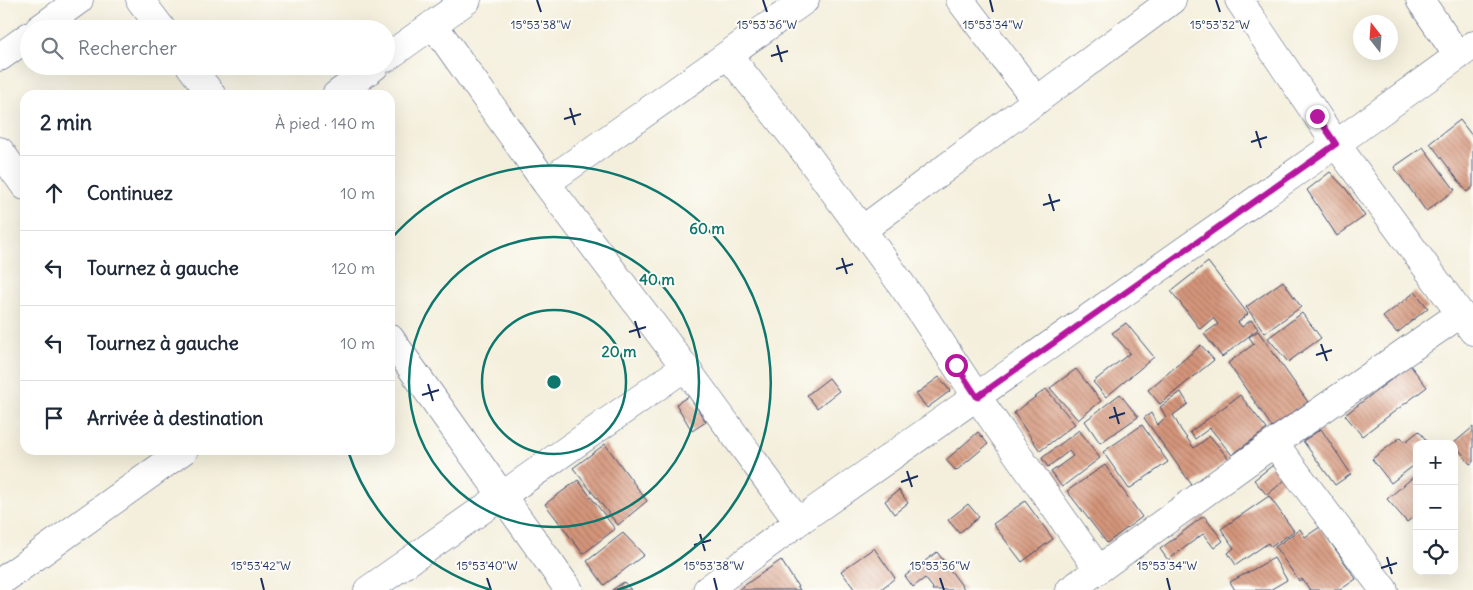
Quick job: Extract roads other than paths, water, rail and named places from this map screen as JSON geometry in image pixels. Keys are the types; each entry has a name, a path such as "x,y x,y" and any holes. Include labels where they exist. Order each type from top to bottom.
{"street":[{"path":"51,20 79,0"},
{"path":"140,0 155,20"},
{"path":"395,51 467,0"},
{"path":"546,183 805,0"},
{"path":"960,0 1036,100"},
{"path":"862,230 1172,0"},
{"path":"1070,590 1274,443 1467,323 1336,144 1238,0"},
{"path":"707,590 798,522 1466,51 1420,0"},
{"path":"433,24 546,183 685,367 798,522"},
{"path":"0,57 20,43"},
{"path":"728,55 802,148 914,302 977,397 1098,569"},
{"path":"197,75 208,90"},
{"path":"343,90 363,75"},
{"path":"0,151 20,179"},
{"path":"395,345 569,590"},
{"path":"368,590 501,494 685,367"},
{"path":"1274,443 1380,589"},
{"path":"7,580 177,455"}]}
